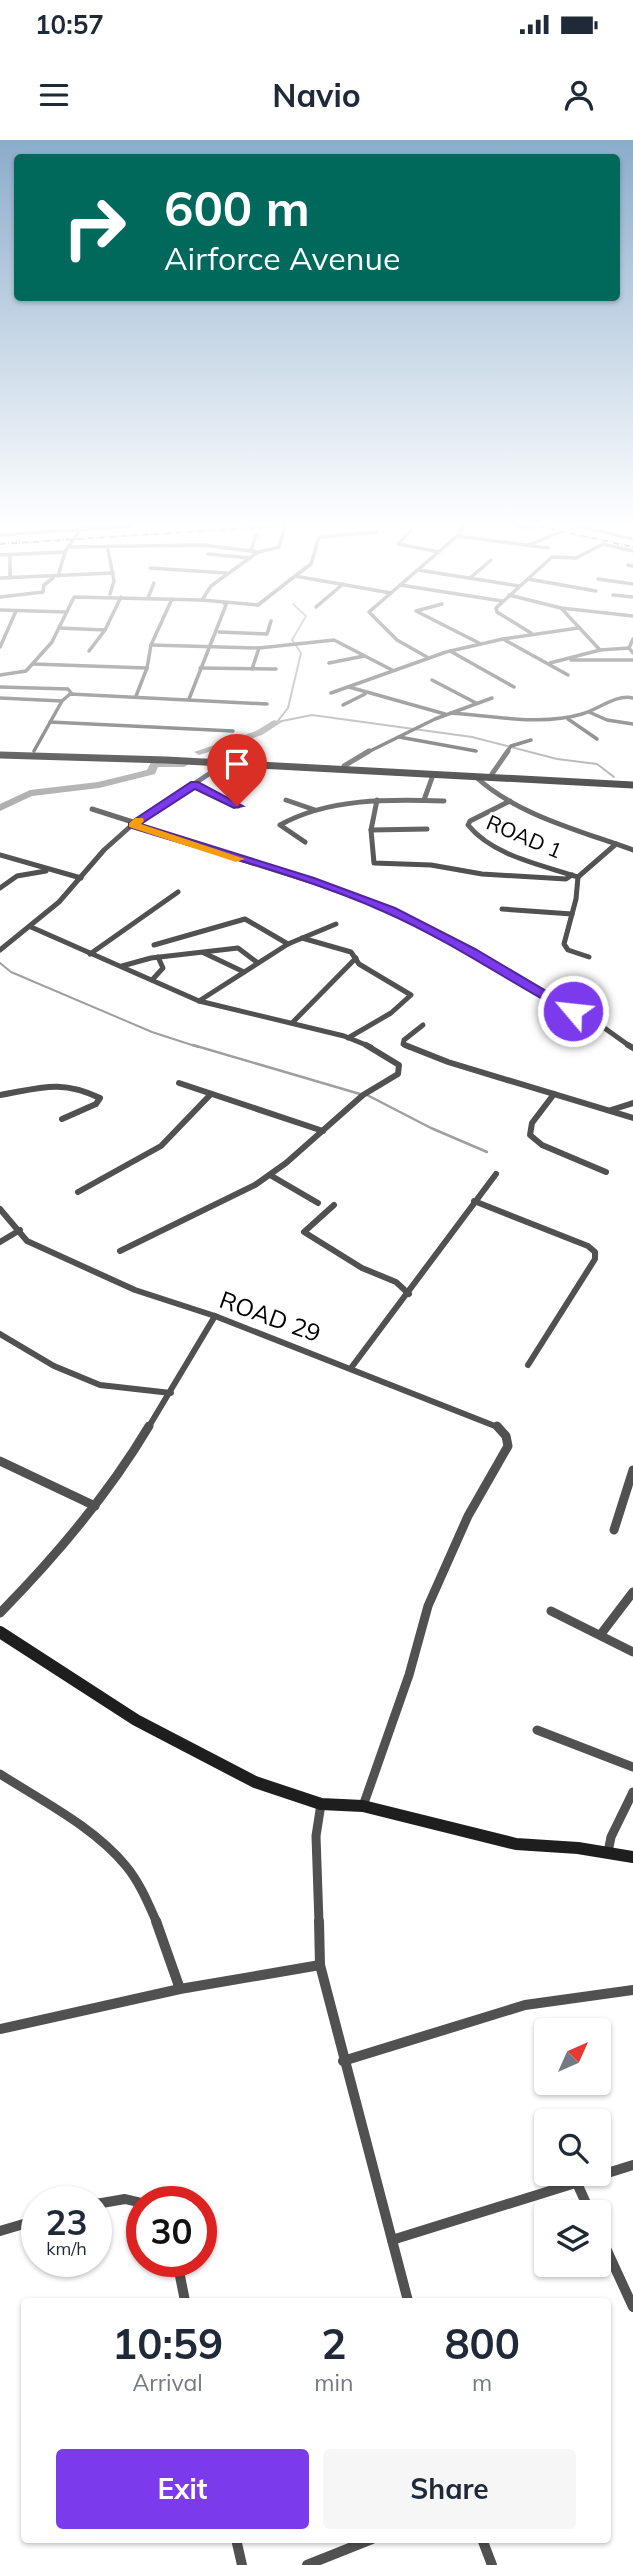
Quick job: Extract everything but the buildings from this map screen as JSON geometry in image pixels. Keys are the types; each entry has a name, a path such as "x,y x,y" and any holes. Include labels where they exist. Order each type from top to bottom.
{"main road":[{"path":"0,752 34,751 433,775 633,783"},
{"path":"0,752 186,759"},
{"path":"197,760 225,764 492,774 633,783"},
{"path":"0,1632 135,1720 226,1769 321,1804 363,1806 516,1844 608,1852 633,1857"}],"street":[{"path":"0,675 24,673 53,639"},
{"path":"89,651 97,639"},
{"path":"136,696 147,668 154,639"},
{"path":"189,699 200,668 215,639"},
{"path":"396,639 428,657"},
{"path":"471,639 479,643"},
{"path":"331,693 428,657 502,639"},
{"path":"503,639 568,675"},
{"path":"589,639 600,650"},
{"path":"629,648 633,639"},
{"path":"151,645 259,648 338,640 392,670"},
{"path":"252,669 259,648"},
{"path":"550,663 600,650 629,648"},
{"path":"629,648 633,653"},
{"path":"450,651 514,687"},
{"path":"329,663 364,656"},
{"path":"560,660 633,660"},
{"path":"33,664 147,668"},
{"path":"200,668 276,669"},
{"path":"432,680 476,703"},
{"path":"0,687 68,689 72,694"},
{"path":"348,687 365,694 448,714 568,719 621,697 633,698"},
{"path":"34,751 62,701 72,694 267,704"},
{"path":"343,705 365,694"},
{"path":"0,698 62,701"},
{"path":"344,768 436,719 492,698"},
{"path":"436,712 436,719"},
{"path":"589,712 607,720 633,724"},
{"path":"568,719 597,739"},
{"path":"50,722 233,731"},
{"path":"398,737 476,751"},
{"path":"492,774 510,746 530,740"},
{"path":"0,950 59,902 104,850 134,824 225,764"},
{"path":"424,800 433,775"},
{"path":"476,777 485,787 510,801 633,850"},
{"path":"195,784 237,806"},
{"path":"286,800 316,811"},
{"path":"377,800 371,830 374,863 431,865 482,874 570,878 617,844"},
{"path":"305,842 280,825 316,811 377,800 444,801"},
{"name":"ROAD 1","path":"510,801 470,821 470,830 476,836 507,850 575,876"},
{"path":"92,808 391,910 603,1027 633,1048"},
{"path":"371,830 427,830"},
{"path":"0,855 81,878"},
{"path":"0,887 17,876 53,870"},
{"path":"575,876 572,914 565,947 589,957"},
{"path":"90,954 178,892"},
{"path":"502,909 572,914"},
{"path":"154,945 241,919 248,920 288,944"},
{"path":"199,1002 288,944 336,925"},
{"path":"31,927 199,1002 348,1038 372,1047 398,1065 398,1074 365,1093 270,1175 223,1202 120,1251"},
{"path":"302,939 347,950 359,964 408,992 411,997 391,1013 348,1038"},
{"path":"122,966 158,957 238,948 258,963"},
{"path":"203,953 243,972"},
{"path":"152,980 163,968 158,957"},
{"path":"292,1023 337,978 343,968 356,958"},
{"path":"423,1025 404,1040 403,1044 448,1062 633,1118"},
{"path":"0,1095 59,1083 77,1087 100,1098 96,1104 62,1119"},
{"path":"179,1083 323,1131"},
{"path":"78,1192 161,1146 211,1094"},
{"path":"554,1094 532,1123 530,1135 542,1145 606,1172"},
{"path":"608,1111 633,1105"},
{"path":"351,1368 409,1294 496,1174"},
{"path":"270,1175 318,1203"},
{"path":"474,1201 588,1245 594,1252 595,1259 528,1365"},
{"path":"334,1205 304,1232 348,1260 396,1282 409,1294"},
{"name":"ROAD 29","path":"0,1209 5,1221 20,1230 27,1241 111,1279 215,1316 484,1420 503,1429 508,1436 509,1446 468,1516 428,1606 409,1675 363,1806"},
{"path":"0,1241 20,1230"},
{"path":"0,1613 50,1562 131,1457 215,1316"},
{"path":"0,1334 54,1366 100,1385 171,1393"},
{"path":"0,1461 52,1488 95,1506"},
{"path":"614,1530 633,1471"},
{"path":"601,1634 633,1592"},
{"path":"551,1611 633,1652"},
{"path":"537,1730 633,1767"},
{"path":"0,1774 95,1839 125,1865 145,1898 180,1989"},
{"path":"608,1852 611,1837 633,1792"},
{"path":"321,1804 316,1836 320,1965 407,2298"},
{"path":"0,2029 180,1989 320,1965"},
{"path":"343,2061 524,2005 633,1990"},
{"path":"611,2171 633,2165"},
{"path":"392,2240 560,2186"},
{"path":"0,2231 21,2225"},
{"path":"611,2259 633,2307"},
{"path":"181,2277 185,2298"},
{"path":"237,2543 242,2565"},
{"path":"307,2565 362,2543"},
{"path":"484,2543 492,2565"}],"waterway":[{"path":"292,639 301,653 288,708 277,722 312,715 472,737 557,759 597,764 614,777"},
{"path":"199,752 259,733 277,722"},
{"path":"0,808 30,793 131,779 151,772 155,764 184,764"},
{"path":"0,963 11,972 152,1032 198,1047"},
{"path":"193,1045 360,1094"},
{"path":"367,1095 431,1128 487,1152"}],"slow traffic":[{"path":"139,821 132,825 240,859"}],"route":[{"path":"237,806 195,784 132,825 310,881 391,910 573,1011"}]}
